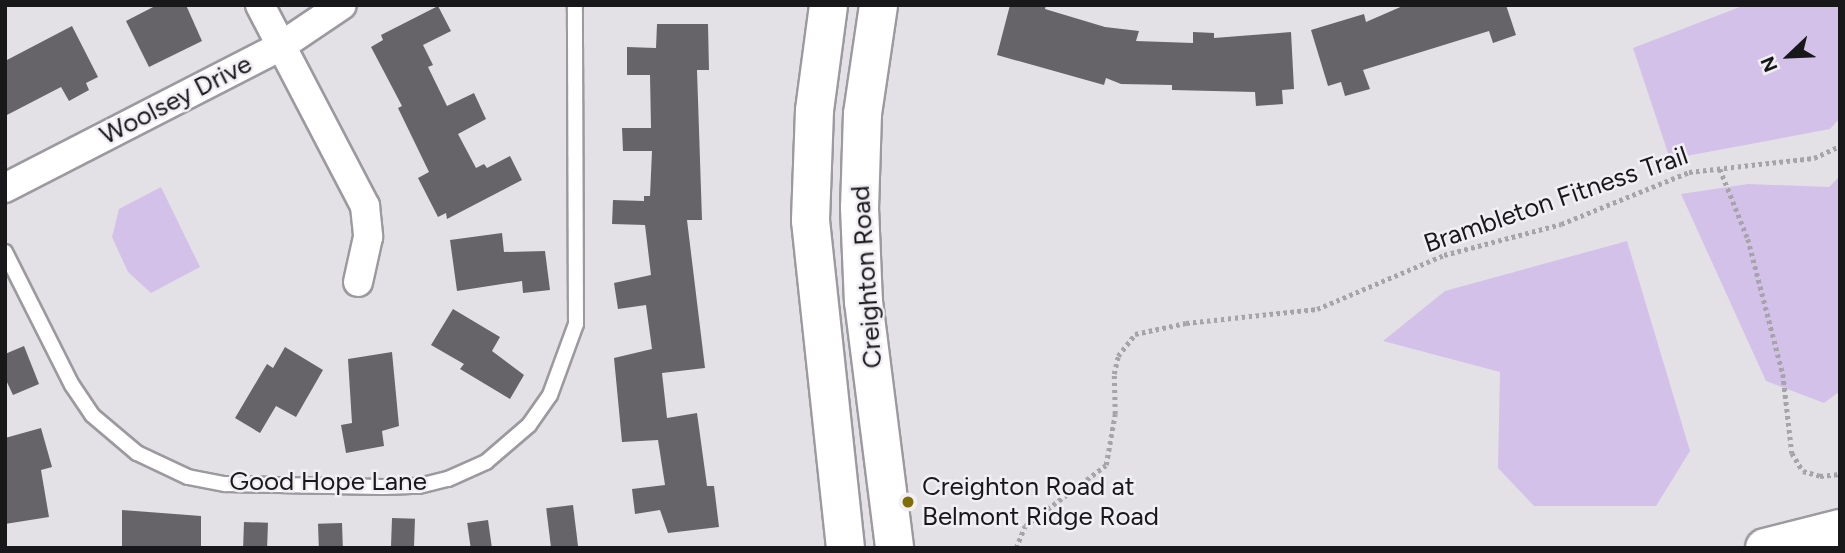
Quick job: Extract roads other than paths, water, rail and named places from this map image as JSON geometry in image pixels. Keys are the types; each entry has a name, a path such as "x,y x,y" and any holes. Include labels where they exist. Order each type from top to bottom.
{"main road":[{"path":"1765,548 1840,529"}],"street":[{"path":"260,5 365,206 369,237 358,282"},
{"name":"Woolsey Drive","path":"5,188 281,46 341,5"},
{"name":"Creighton Road","path":"828,5 814,110 810,220 845,548"},
{"name":"Creighton Road","path":"878,5 862,113 859,207 863,301 894,548"}],"lane":[{"name":"Good Hope Lane","path":"5,252 72,385 92,415 137,453 188,477 225,484 395,487 448,479 486,462 529,425 551,396 576,324 575,5"}],"place":[{"name":"Creighton Road at Belmont Ridge Road","path":"908,502"}]}
